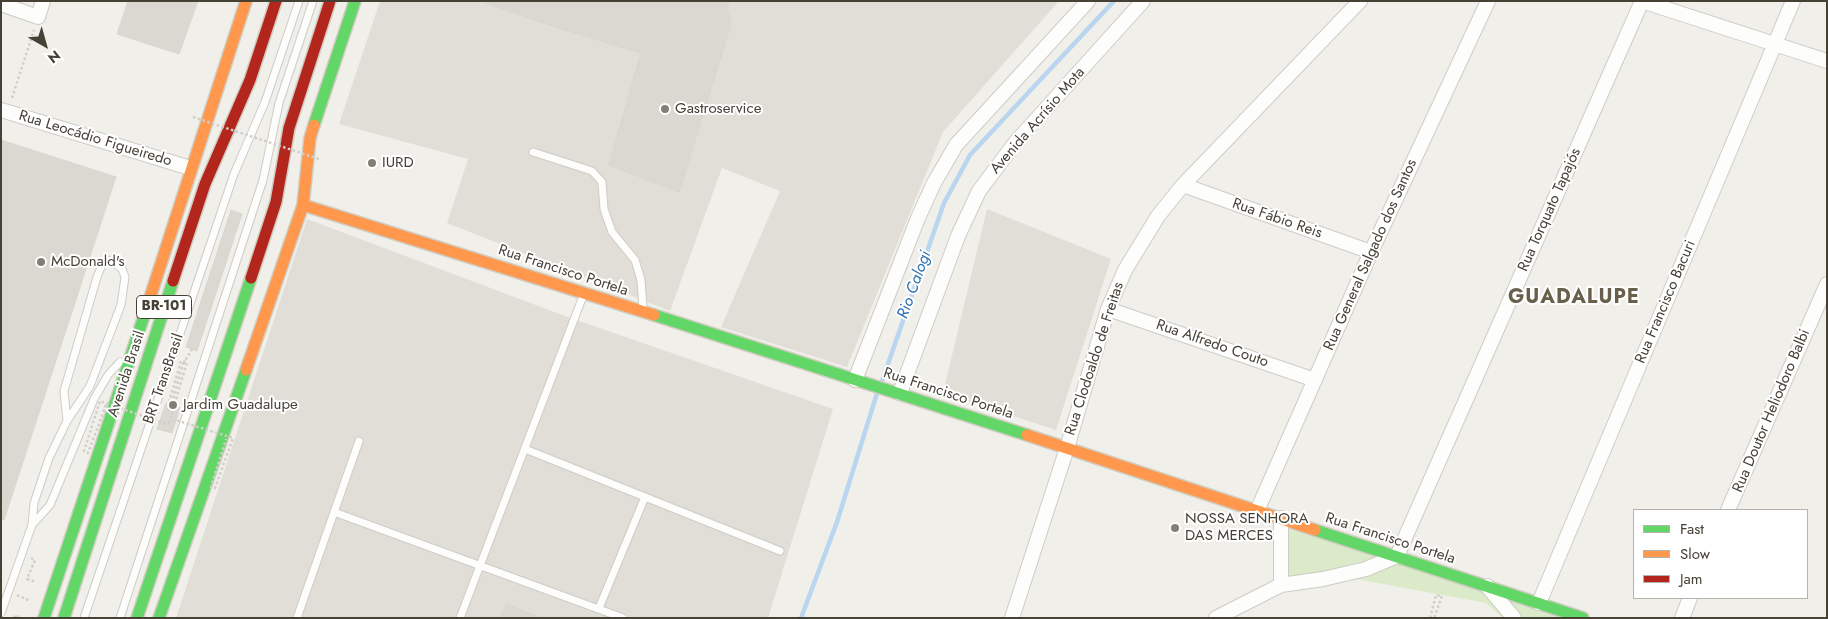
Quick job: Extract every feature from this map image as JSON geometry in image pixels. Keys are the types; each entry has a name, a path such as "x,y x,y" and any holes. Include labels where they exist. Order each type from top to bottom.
{"main road":[{"name":"Avenida Brasil","path":"44,618 246,1"},
{"name":"Avenida Brasil","path":"64,618 68,600 205,184 250,80 276,1"},
{"path":"137,618 276,202 289,128 330,1"},
{"path":"158,618 303,205 310,138 355,1"},
{"name":"Rua Francisco Portela","path":"303,205 897,392 1583,618"}],"street":[{"path":"1,4 38,17 43,1"},
{"path":"859,381 918,218 956,145 1088,1"},
{"name":"Avenida Acrísio Mota","path":"897,392 958,236 979,192 1015,143 1143,1"},
{"name":"Rua Clodoaldo de Freitas","path":"1012,618 1067,448 1108,308 1124,270 1142,240 1183,186 1360,1"},
{"name":"Rua General Salgado dos Santos","path":"1257,510 1372,252 1488,1"},
{"path":"1642,1 1827,61"},
{"name":"Rua Torquato Tapajós","path":"1397,556 1642,1"},
{"name":"Rua Francisco Bacuri","path":"1539,603 1774,44 1794,1"},
{"name":"Rua Leocádio Figueiredo","path":"4,111 190,168"},
{"name":"Rua Fábio Reis","path":"1183,186 1372,252"},
{"name":"Rua Doutor Heliodoro Balbi","path":"1728,509 1827,284"},
{"name":"Rua Alfredo Couto","path":"1108,308 1315,380"},
{"path":"1280,585 1281,518"},
{"path":"1216,618 1280,585 1323,579 1366,569 1397,556"},
{"path":"1487,586 1514,618"},
{"path":"1682,618 1690,599"}],"lane":[{"name":"BRT TransBrasil","path":"84,618 234,174 265,102 299,1"},
{"name":"BRT TransBrasil","path":"120,618 263,180 279,103 313,1"},
{"path":"533,152 592,172 602,182 604,209 612,232 635,260 637,266 641,280 643,312"},
{"path":"1,613 32,525 38,488 66,421 90,386 121,305 125,277 122,269 111,260 102,265 97,277 64,391 66,421"},
{"path":"460,618 584,293"},
{"path":"32,525 50,505 94,399 108,375 133,350"},
{"path":"296,618 359,441"},
{"path":"525,449 780,551"},
{"path":"598,608 645,497"},
{"path":"334,512 623,618"}],"path":[{"path":"4,111 38,17"},
{"path":"193,117 319,159"},
{"path":"169,422 187,362 181,361 167,409 170,410 183,364 192,349"},
{"path":"106,405 88,453 84,451 100,401 166,424 176,420 233,438 215,488 211,487 226,439"},
{"path":"14,574 23,576 30,558 35,560 27,579 38,583"},
{"path":"1430,618 1436,595 1442,596 1434,618"},
{"path":"14,618 15,614 21,618"}],"shaded area":[{"path":"380,1 1059,1 943,132 847,367 721,327 780,191 722,168 670,311 447,223 468,159 339,124"},
{"path":"987,209 1111,259 1056,430 943,393"},
{"path":"307,219 565,316 833,409 768,618 176,618"}],"green space":[{"path":"1287,529 1582,618 1503,618 1486,603 1318,572 1284,582"}],"building":[{"path":"128,1 198,1 179,54 117,34"},
{"name":"Gastroservice","path":"486,1 729,1 727,8 731,24 679,192 609,165 641,53 556,27 486,3"},
{"path":"1,140 116,177 4,520 1,519"},
{"path":"231,210 242,214 197,351 186,347"},
{"path":"166,403 180,408 172,433 157,429"},
{"path":"506,604 539,617 539,618 501,618"}],"waterway":[{"name":"Rio Calogi","path":"882,381 944,203 970,155 1114,1"},
{"name":"Rio Calogi","path":"801,618 837,522 878,390"}],"traffic: fast":[{"path":"314,125 355,1"},
{"path":"137,618 251,278"},
{"path":"64,618 173,281"},
{"path":"44,618 145,313"},
{"path":"654,315 1027,435"},
{"path":"159,618 246,370"},
{"path":"1315,530 1583,618"}],"traffic: slow":[{"path":"145,313 246,1"},
{"path":"246,370 303,205 310,138 314,125"},
{"path":"303,205 654,315"},
{"path":"1027,435 1315,530"}],"traffic: jam":[{"path":"173,281 205,184 250,80 276,1"},
{"path":"251,278 276,202 289,128 330,1"}],"place":[{"name":"Gastroservice","path":"665,109"},
{"name":"IURD","path":"372,163"},
{"name":"McDonald's","path":"41,262"},
{"name":"Jardim Guadalupe","path":"173,405"},
{"name":"NOSSA SENHORA DAS MERCES","path":"1175,528"}],"district":[{"name":"GUADALUPE","path":"1574,298"}]}
